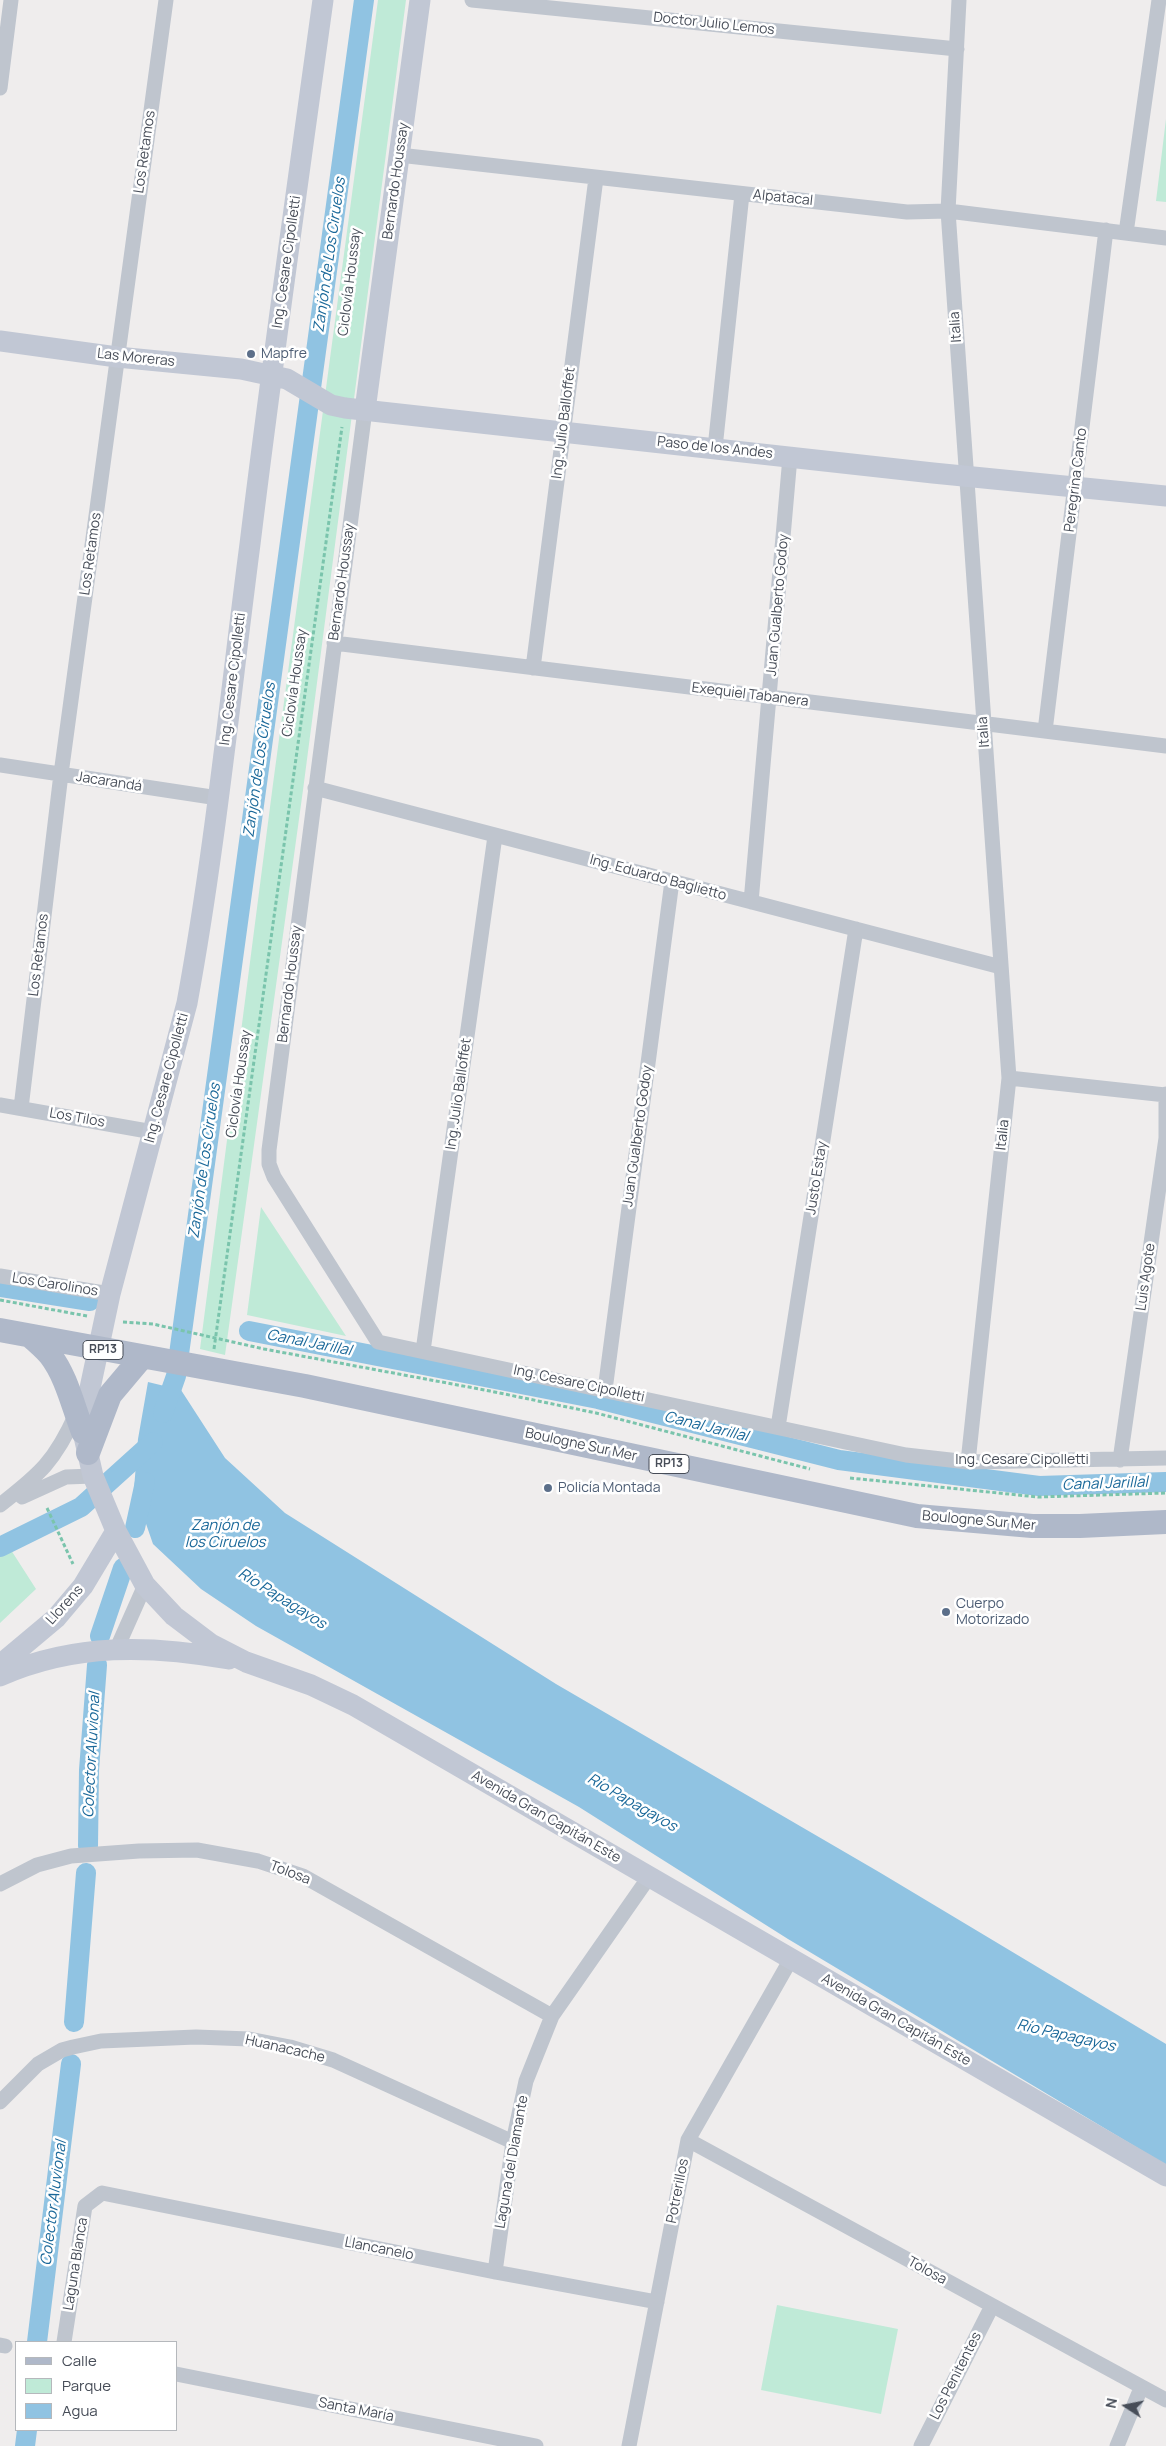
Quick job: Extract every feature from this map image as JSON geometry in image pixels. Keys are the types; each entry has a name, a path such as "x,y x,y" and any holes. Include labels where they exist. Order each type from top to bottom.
{"main road":[{"name":"Boulogne Sur Mer","path":"0,1330 97,1349 212,1368 379,1401 917,1516 1032,1526 1166,1522"},
{"path":"30,1336 50,1354 58,1366 82,1433"},
{"path":"82,1433 110,1395 142,1357"}],"street":[{"path":"0,88 11,0"},
{"name":"Los Retamos","path":"21,1108 61,774 166,0"},
{"name":"Ing. Cesare Cipolletti","path":"97,1349 187,1002 196,953 279,377 323,0"},
{"name":"Bernardo Houssay","path":"269,1164 269,1150 361,438 347,408 400,156 420,0"},
{"name":"Doctor Julio Lemos","path":"472,0 956,49"},
{"name":"Italia","path":"960,0 948,211 1009,1078 968,1462"},
{"path":"1126,232 1159,0"},
{"name":"Alpatacal","path":"400,156 907,212 948,211 1166,238"},
{"name":"Ing. Julio Balloffet","path":"533,668 596,178"},
{"path":"715,448 742,194"},
{"name":"Peregrina Canto","path":"1045,730 1106,230"},
{"name":"Las Moreras","path":"0,341 117,357 242,369 279,377"},
{"name":"Paso de los Andes","path":"279,377 347,408 1166,496"},
{"name":"Juan Gualberto Godoy","path":"751,902 790,457"},
{"name":"Exequiel Tabanera","path":"334,643 1166,746"},
{"name":"Jacarandá","path":"0,765 218,798"},
{"name":"Ing. Eduardo Baglietto","path":"315,788 1001,966"},
{"name":"Ing. Julio Balloffet","path":"423,1351 495,836"},
{"name":"Juan Gualberto Godoy","path":"605,1390 672,882"},
{"name":"Justo Estay","path":"778,1427 856,929"},
{"path":"1009,1078 1166,1095"},
{"name":"Luis Agote","path":"1120,1460 1166,1138 1166,1095"},
{"name":"Los Tilos","path":"0,1105 153,1132"},
{"name":"Ing. Cesare Cipolletti","path":"269,1164 274,1177 378,1342 906,1455 968,1462 1166,1458"},
{"name":"Los Carolinos","path":"0,1276 110,1294"},
{"name":"Avenida Gran Capitán Este","path":"97,1349 82,1433 94,1479 113,1523 145,1585 167,1609 193,1631 246,1662 311,1685 353,1705 1166,2176"},
{"path":"0,1506 26,1485 82,1433"},
{"path":"0,1506 54,1481 71,1477 94,1479"},
{"name":"Llorens","path":"0,1666 56,1618 84,1586 113,1523"},
{"path":"116,1648 145,1585"},
{"path":"0,1676 41,1662 116,1648 159,1649 246,1662"},
{"name":"Tolosa","path":"0,1884 38,1865 71,1856 197,1850 258,1861 303,1876 552,2016"},
{"name":"Laguna del Diamante","path":"494,2272 513,2142 526,2081 552,2016 649,1877"},
{"name":"Potrerillos","path":"629,2446 688,2140 791,1959"},
{"name":"Huanacache","path":"0,2102 38,2064 62,2050 73,2047 101,2041 196,2037 249,2039 290,2047 333,2060 513,2142"},
{"name":"Tolosa","path":"688,2140 1166,2400"},
{"name":"Llancanelo","path":"102,2194 494,2272 657,2302"},
{"name":"Laguna Blanca","path":"64,2341 85,2206 102,2194"},
{"name":"Los Penitentes","path":"921,2446 992,2306"},
{"name":"Santa María","path":"178,2374 460,2438 536,2446"},
{"path":"1117,2446 1141,2388"}],"path":[{"name":"Ciclovía Houssay","path":"212,1368 342,430 347,408"},
{"path":"335,428 361,438"},
{"path":"0,1300 104,1320 153,1324 264,1349 490,1391 596,1414 811,1470"},
{"path":"848,1478 1038,1497 1166,1492"},
{"path":"47,1508 84,1586"}],"green space":[{"path":"378,0 406,0 303,790 225,1355 200,1349 273,784"},
{"path":"1166,119 1166,202 1156,201"},
{"path":"261,1207 346,1336 247,1315"},
{"path":"2,1536 36,1589 0,1623 0,1537"},
{"path":"777,2305 898,2329 881,2414 761,2390"}],"water":[{"name":"Zanjón de los Ciruelos","path":"148,1382 181,1390 225,1458 285,1513 556,1684 879,1872 1166,2044 1166,2165 788,1939 579,1807 256,1626 201,1589 153,1544 134,1489 138,1439"}],"waterway":[{"name":"Zanjón de Los Ciruelos","path":"163,1413 176,1376 364,0"},
{"name":"Canal Jarillal","path":"0,1287 90,1301"},
{"name":"Canal Jarillal","path":"249,1331 598,1399 839,1460 1039,1486 1166,1482"},
{"name":"Colector Aluvional","path":"0,1547 81,1507 153,1442"},
{"name":"Zanjón de Los Ciruelos","path":"135,1528 145,1482"},
{"name":"Colector Aluvional","path":"100,1636 123,1568"},
{"name":"Colector Aluvional","path":"88,1846 89,1770 97,1665"},
{"name":"Colector Aluvional","path":"74,2022 86,1873"},
{"name":"Colector Aluvional","path":"37,2341 71,2064"},
{"name":"Colector Aluvional","path":"25,2446 27,2431"}],"place":[{"name":"Mapfre","path":"251,354"},
{"name":"Policía Montada","path":"548,1488"},
{"name":"Cuerpo Motorizado","path":"946,1612"}],"water label":[{"name":"Río Papagayos","path":"282,1599"},
{"name":"Río Papagayos","path":"632,1803"},
{"name":"Río Papagayos","path":"1066,2036"}]}
